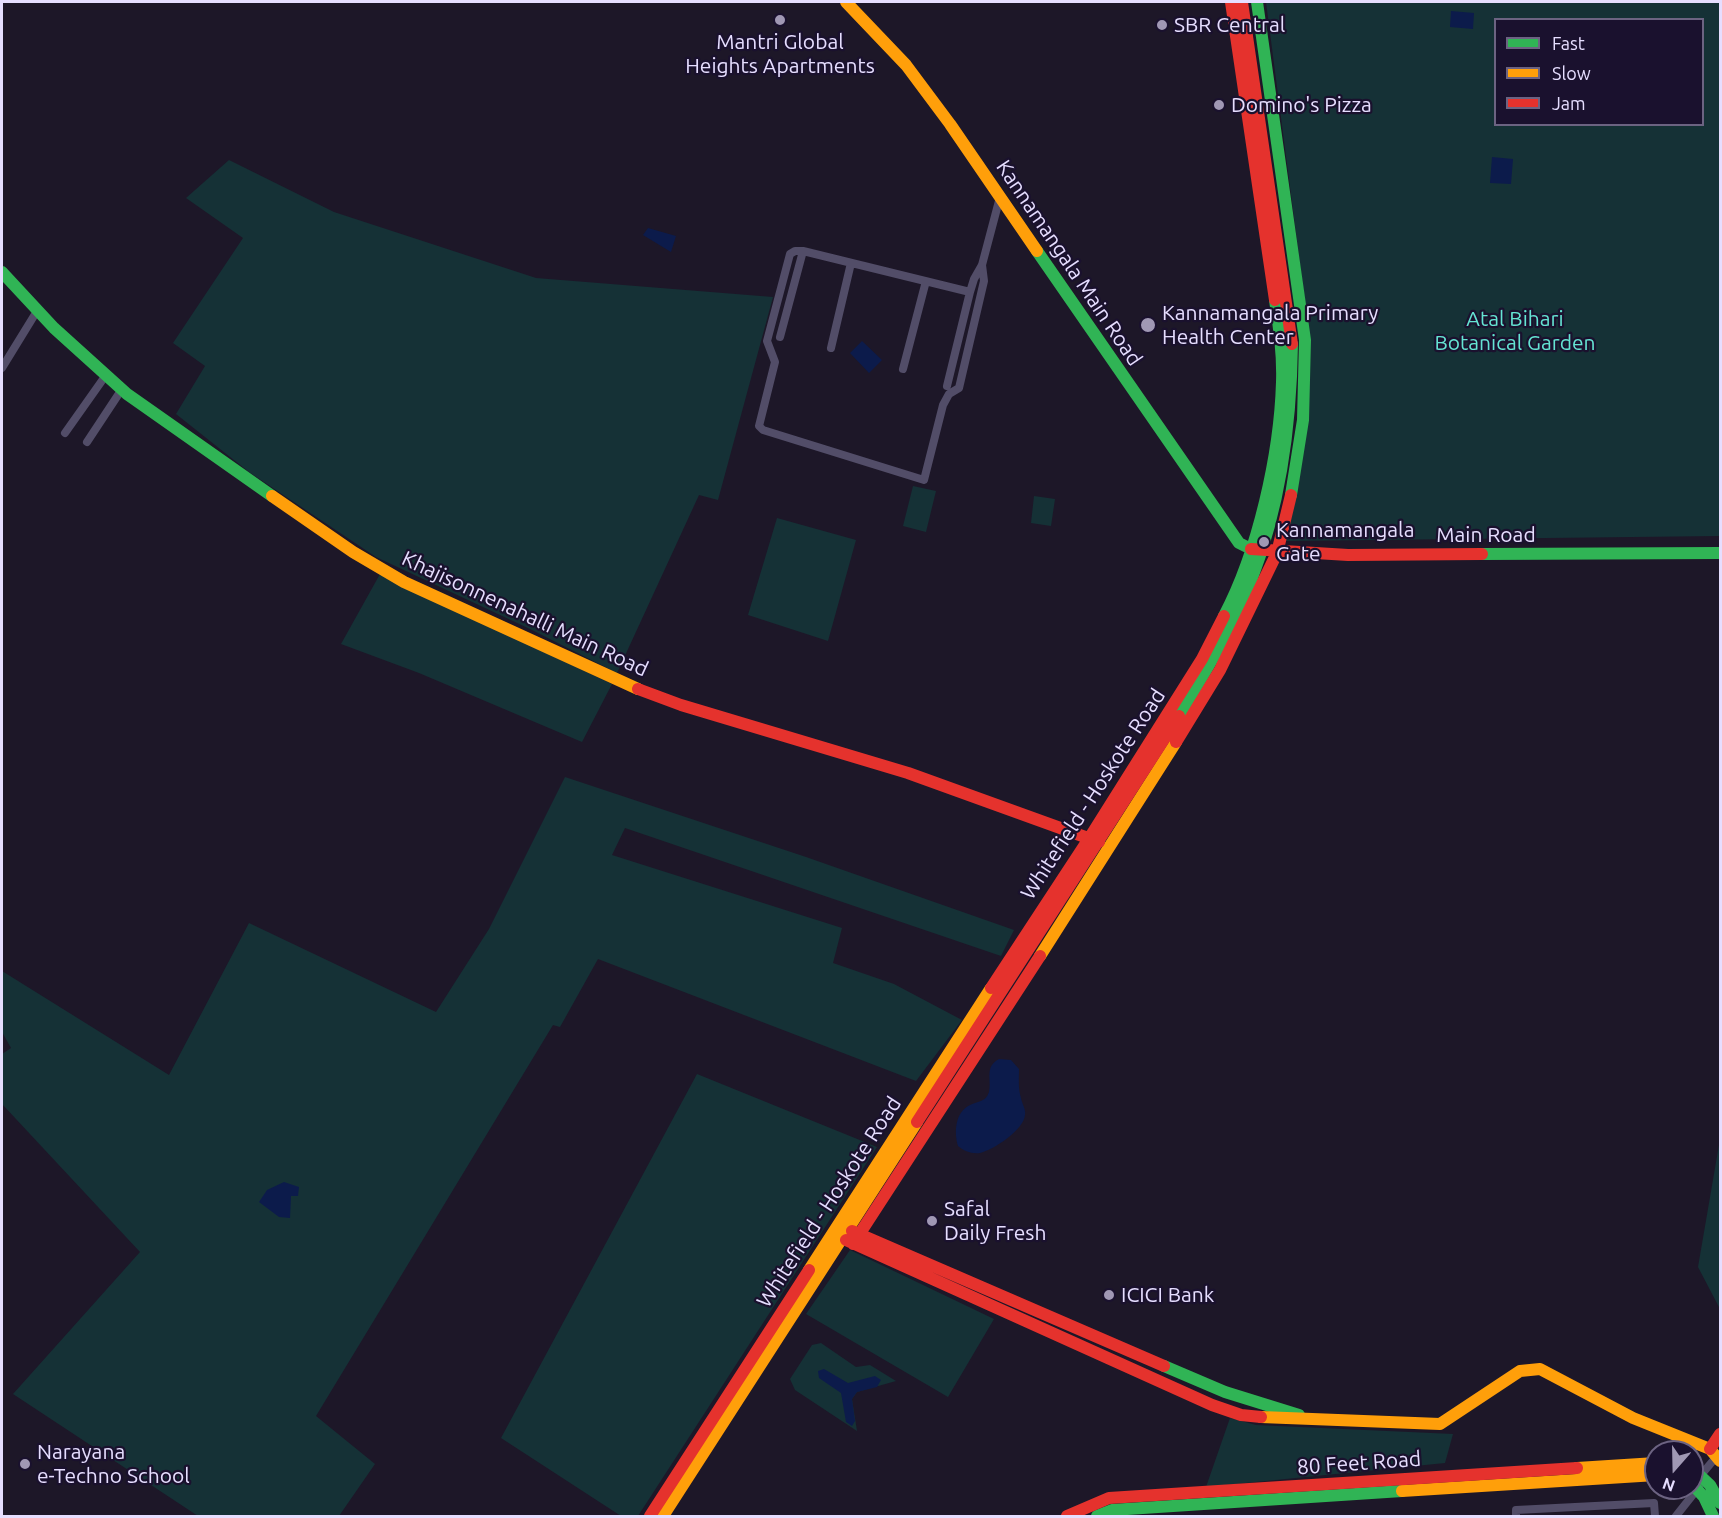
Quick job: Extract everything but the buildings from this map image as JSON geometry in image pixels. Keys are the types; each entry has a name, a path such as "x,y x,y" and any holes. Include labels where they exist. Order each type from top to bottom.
{"street":[{"name":"Kannamangala Main Road","path":"846,2 906,65 950,124 1223,523 1239,543 1257,551"},
{"name":"Whitefield - Hoskote Road","path":"1231,2 1281,340 1282,383 1275,453 1257,551"},
{"name":"Whitefield - Hoskote Road","path":"663,1516 846,1234 902,1125 1094,839 1203,659 1257,551 1286,454 1292,382 1292,340 1242,2"},
{"path":"1257,2 1305,340 1304,420 1292,491 1277,553 1220,670 1111,847 846,1234 915,1265 1225,1392 1298,1414 1301,1418 1440,1424 1520,1371 1540,1369 1633,1418 1716,1455"},
{"path":"947,386 970,292 982,265 1000,197"},
{"path":"970,292 803,251 790,254 767,341 775,362 759,426 764,430 924,480 943,405 949,394 959,388 962,378 984,282 982,265"},
{"path":"780,337 803,251"},
{"path":"831,348 851,263"},
{"name":"Khajisonnenahalli Main Road","path":"2,272 37,310 122,389 353,552 404,582 619,682 681,705 908,773 1111,847"},
{"path":"903,369 926,281"},
{"path":"2,368 37,310"},
{"path":"65,433 106,375"},
{"path":"87,442 122,389"},
{"name":"Main Road","path":"1257,551 1348,555 1720,554"},
{"name":"Whitefield - Hoskote Road","path":"650,1516 757,1347 846,1234"},
{"path":"1704,1470 1716,1455 1720,1434"},
{"name":"80 Feet Road","path":"1067,1516 1109,1498 1644,1464"},
{"name":"80 Feet Road","path":"1097,1516 1112,1510 1644,1476"},
{"path":"1704,1486 1720,1503"},
{"path":"1704,1496 1713,1516"},
{"path":"1676,1516 1685,1500"},
{"path":"1516,1516 1516,1510 1654,1503 1655,1516"}],"green space":[{"name":"Atal Bihari Botanical Garden","path":"1266,2 1720,2 1720,536 1286,541 1310,341"},
{"path":"229,160 334,212 536,278 773,297 718,500 699,495 617,673 530,629 376,557 249,472 176,414 205,366 173,343 243,238 186,198"},
{"path":"913,486 936,491 926,532 903,526"},
{"path":"1034,496 1055,499 1051,526 1031,523"},
{"path":"777,518 856,540 828,641 748,615"},
{"path":"380,574 612,684 582,742 419,673 341,644"},
{"path":"565,777 806,857 1014,930 1001,956 625,828 612,855 842,928 833,963 894,984 962,1020 916,1081 598,959 560,1027 553,1025 316,1416 375,1464 339,1516 198,1516 13,1394 140,1252 2,1104 2,1054 11,1048 2,1032 2,971 169,1075 249,923 436,1012 489,929"},
{"path":"697,1074 877,1147 638,1516 621,1516 501,1438"},
{"path":"1720,1139 1720,1309 1698,1267"},
{"path":"850,1250 994,1319 948,1397 806,1314"},
{"path":"821,1343 856,1367 870,1365 896,1381 857,1392 852,1399 857,1431 795,1390 790,1379 812,1345"},
{"path":"1230,1418 1256,1425 1453,1434 1445,1463 1206,1487"}],"water":[{"path":"1451,11 1474,13 1473,29 1450,27"},
{"path":"1492,157 1513,159 1511,184 1490,183"},
{"path":"648,228 676,236 671,252 643,235"},
{"path":"862,341 882,360 869,373 850,353"},
{"path":"999,1059 1011,1060 1019,1069 1019,1091 1025,1113 1023,1121 1014,1133 992,1148 980,1153 968,1152 958,1146 956,1129 959,1117 965,1108 988,1095 990,1070 994,1062"},
{"path":"284,1182 299,1187 298,1196 291,1196 290,1218 279,1217 259,1202 267,1190"},
{"path":"824,1369 848,1383 875,1376 881,1380 877,1387 857,1392 852,1399 855,1421 852,1426 846,1422 841,1393 819,1378 818,1371"}],"traffic: fast":[{"path":"1257,2 1305,340 1303,420 1291,495"},
{"path":"1037,251 1239,543 1251,549"},
{"path":"2,272 54,328 127,394 272,496"},
{"path":"1224,616 1236,591 1257,533 1272,471 1277,440 1282,372 1275,300"},
{"path":"1179,716 1236,614 1262,550 1277,492 1287,433 1292,344"},
{"path":"1482,554 1720,553"},
{"path":"1164,1366 1225,1392 1299,1415"},
{"path":"1704,1479 1720,1503"},
{"path":"1097,1516 1112,1510 1402,1491"},
{"path":"1704,1497 1713,1516"}],"traffic: slow":[{"path":"846,2 906,65 950,124 1037,251"},
{"path":"272,496 353,552 404,582 638,689"},
{"path":"1040,956 1176,742"},
{"path":"809,1270 991,988"},
{"path":"663,1516 917,1122"},
{"path":"1261,1417 1440,1424 1520,1371 1540,1369 1633,1418 1710,1449 1720,1461"},
{"path":"1577,1468 1644,1464"},
{"path":"1402,1491 1644,1476"}],"traffic: jam":[{"path":"1231,2 1275,300"},
{"path":"1242,2 1292,344"},
{"path":"1176,742 1220,670 1277,553 1291,495"},
{"path":"1251,549 1348,555 1482,554"},
{"path":"991,988 1090,837 1202,659 1224,616"},
{"path":"638,689 681,705 908,773 1099,842"},
{"path":"917,1122 1179,716"},
{"path":"853,1244 1040,956"},
{"path":"852,1231 1164,1366"},
{"path":"846,1240 1212,1405 1241,1415 1261,1417"},
{"path":"650,1516 809,1270"},
{"path":"1710,1449 1720,1434"},
{"path":"1067,1516 1109,1498 1577,1468"}],"place":[{"name":"Mantri Global Heights Apartments","path":"780,20"},
{"name":"SBR Central","path":"1162,25"},
{"name":"Domino's Pizza","path":"1219,105"},
{"name":"Kannamangala Primary Health Center","path":"1148,325"},
{"name":"Kannamangala Gate","path":"1264,542"},
{"name":"Safal Daily Fresh","path":"932,1221"},
{"name":"ICICI Bank","path":"1109,1295"},
{"name":"Narayana e-Techno School","path":"25,1464"}]}
